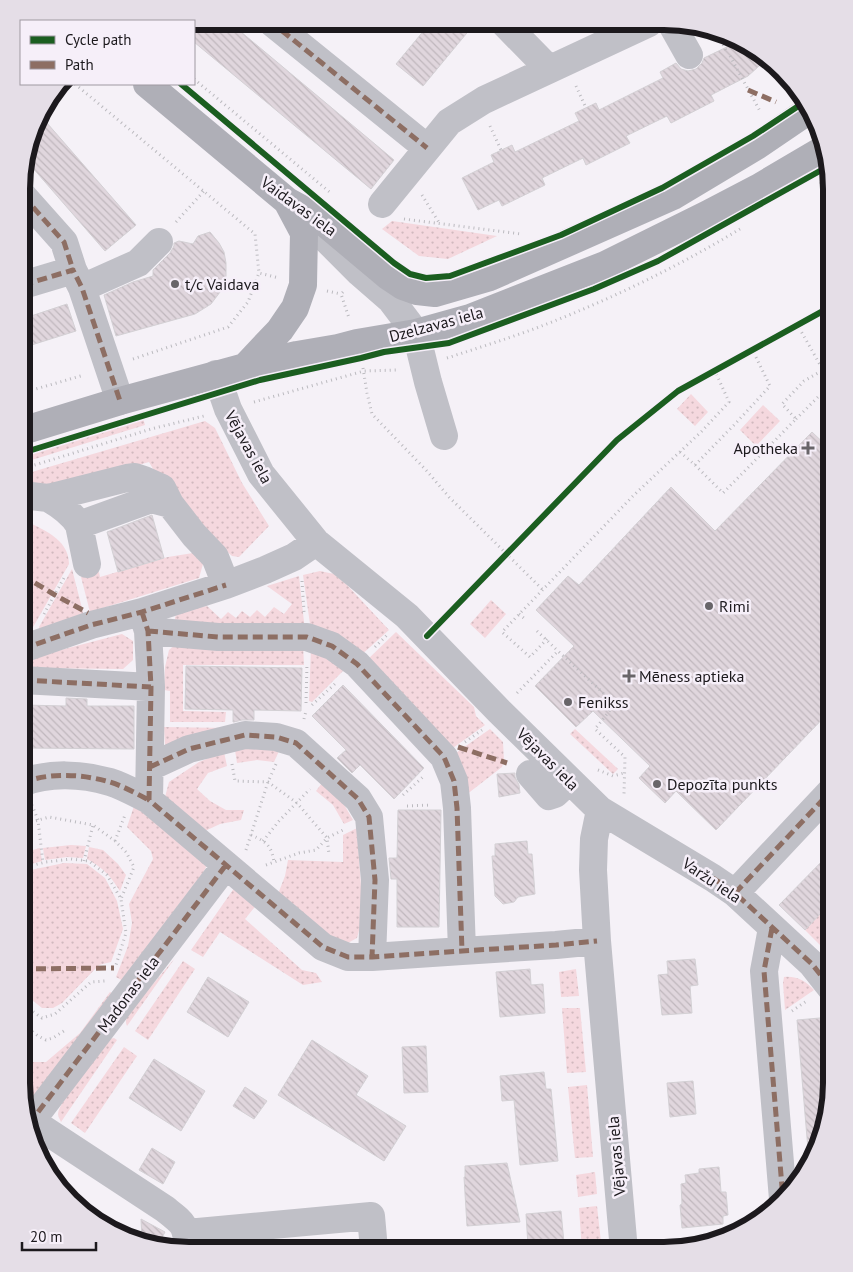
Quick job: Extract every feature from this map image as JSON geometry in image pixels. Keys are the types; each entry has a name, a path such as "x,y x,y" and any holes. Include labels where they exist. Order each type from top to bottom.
{"main road":[{"name":"Vaidavas iela","path":"149,85 287,201 320,219 388,276 403,286 417,291 435,293"},
{"name":"Dzelzavas iela","path":"435,293 490,277 673,196 758,145 804,114"},
{"name":"Dzelzavas iela","path":"30,429 216,374 297,354 338,348 416,332 470,318 605,265 758,188 819,152"},
{"path":"245,367 280,330 295,308 303,285 304,234 287,201"}],"street":[{"path":"280,30 427,148"},
{"path":"511,30 549,70"},
{"path":"391,211 427,148 449,122 484,100 634,30"},
{"path":"675,31 689,55"},
{"path":"287,201 360,273 391,300 416,332 444,436"},
{"path":"30,204 64,242 120,401"},
{"path":"30,284 78,279 138,263 159,242"},
{"name":"Vējavas iela","path":"216,374 228,409 261,474 316,542 406,616 600,810 594,838 593,870 597,941 623,1242"},
{"path":"35,496 135,477 162,488 170,504 194,535 215,557 226,585"},
{"path":"35,496 58,504 68,512 78,525 77,568"},
{"path":"78,525 150,499 170,504"},
{"path":"145,621 294,557 316,542"},
{"path":"145,621 151,687 149,800"},
{"path":"30,646 91,625 145,621 218,638 307,637 332,646 357,664 444,757 454,781 457,808 462,950"},
{"path":"30,680 151,687"},
{"path":"150,768 189,749 244,734 276,737 296,743 358,799 369,817 375,880 372,958"},
{"path":"530,774 549,796 555,794 569,780"},
{"path":"30,780 72,775 111,782 149,800 323,947 348,957 372,958 597,941"},
{"path":"735,893 823,801"},
{"name":"Varžu iela","path":"600,810 735,893 812,964 821,994"},
{"name":"Madonas iela","path":"34,1117 232,870"},
{"path":"772,928 764,971 782,1190"},
{"path":"36,1126 165,1208 182,1222 188,1241 371,1216 373,1242"}],"path":[{"path":"721,40 726,50"},
{"path":"730,56 761,113"},
{"path":"195,80 335,197"},
{"path":"76,85 255,234 258,273 248,302 228,326"},
{"path":"159,242 204,191"},
{"path":"421,194 440,224"},
{"path":"391,211 440,224 523,234 514,238"},
{"path":"258,273 284,280"},
{"path":"790,328 806,320"},
{"path":"796,419 782,404 804,381 823,370 797,324"},
{"path":"744,353 759,345"},
{"path":"695,465 770,386 752,349"},
{"path":"362,364 372,414 426,470 449,497 542,590"},
{"path":"707,375 722,366"},
{"path":"251,402 364,371 400,370"},
{"path":"547,639 530,657 502,632 634,495 729,402 715,371"},
{"path":"680,452 723,493 818,397 823,394"},
{"path":"30,466 151,429 206,415"},
{"path":"500,561 514,547"},
{"path":"30,646 36,630 77,568"},
{"path":"519,614 526,620"},
{"path":"537,631 615,704 595,729 624,757"},
{"path":"402,796 444,757 490,724 499,711 558,651"},
{"path":"312,705 357,664"},
{"path":"235,781 268,782 297,803 327,838 329,854"},
{"path":"232,870 251,835 268,782"},
{"path":"263,841 297,803"},
{"path":"30,822 49,817 93,825 116,841 126,852 134,867 121,899"},
{"path":"38,820 43,863"},
{"path":"84,861 93,825"},
{"path":"251,835 263,841 272,850 274,862"},
{"path":"232,870 274,862 299,853 316,850 327,838"},
{"path":"30,866 71,859 89,862 107,875 121,899 126,933 114,968"},
{"path":"30,1009 42,1018 56,1014 92,982 109,981"},
{"path":"789,1013 821,994"},
{"path":"30,1029 46,1040 53,1038"}],"shaded area":[{"path":"392,221 497,236 448,259 419,256 382,229"},
{"path":"691,394 708,412 695,426 677,409"},
{"path":"763,405 780,421 756,446 740,430"},
{"path":"143,418 145,425 30,461 30,452"},
{"path":"205,421 215,428 242,483 269,526 239,557 232,556 165,489 149,462 75,483 30,486 30,473"},
{"path":"30,523 59,541 68,555 69,564 30,632"},
{"path":"193,553 203,564 199,578 90,612 81,577 99,572 100,577 168,557"},
{"path":"72,569 84,616 41,632 39,627"},
{"path":"320,571 334,574 347,585 389,630 359,657 311,631 303,575"},
{"path":"299,576 305,631 175,623 175,617 180,611 207,606 221,619 228,612 236,618 242,611 250,617 257,610 265,617 274,607 284,614 292,604 267,586"},
{"path":"491,600 506,614 485,638 470,624"},
{"path":"396,632 474,707 476,716 485,725 450,750 365,662"},
{"path":"122,634 133,641 133,660 123,669 34,668 30,662 34,657"},
{"path":"176,644 303,644 304,665 183,665 183,711 226,712 225,722 170,722 170,691 164,690 165,667 169,650"},
{"path":"311,647 348,666 312,702 309,701"},
{"path":"164,727 228,728 165,745"},
{"path":"490,729 503,742 504,761 502,767 466,795 453,755"},
{"path":"575,729 618,769 613,774 570,734"},
{"path":"260,747 279,751 274,762 257,760 237,763 235,750"},
{"path":"224,752 227,766 208,773 197,789 210,801 226,810 244,810 241,820 220,824 205,831 165,797 169,782 199,762"},
{"path":"322,783 342,801 353,820 344,824 333,805 316,791"},
{"path":"134,806 203,854 208,863 203,873 123,981 116,977 128,946 132,923 129,904 153,859 151,851 127,827"},
{"path":"357,828 363,916 357,938 346,944 313,930 278,894 285,876 288,860 343,862 343,835"},
{"path":"71,845 86,846 83,858 67,857 45,860 43,848"},
{"path":"89,847 103,850 118,864 126,875 120,891 106,872 87,859"},
{"path":"40,848 42,861 30,865 30,851"},
{"path":"64,863 87,864 105,878 117,901 123,929 111,962 99,965 62,1003 53,1008 42,1008 30,996 30,870"},
{"path":"237,884 258,903 245,919 302,970 316,973 322,982 303,985 220,932 203,957 191,950"},
{"path":"821,913 823,915 823,948 805,930"},
{"path":"175,958 127,1026 126,1020 131,1010"},
{"path":"183,961 195,969 148,1040 135,1031"},
{"path":"576,969 579,996 561,997 559,972"},
{"path":"784,977 793,977 801,980 814,990 785,1010 783,983"},
{"path":"110,992 115,995 31,1105 30,1062 46,1062 80,1033"},
{"path":"562,1008 580,1008 586,1072 567,1073"},
{"path":"114,1038 117,1040 61,1122 58,1114 65,1098 110,1039"},
{"path":"124,1047 137,1056 85,1133 71,1123"},
{"path":"587,1085 593,1157 575,1158 568,1087"},
{"path":"595,1172 597,1194 578,1197 576,1175"},
{"path":"597,1206 601,1242 581,1242 579,1208"}],"building":[{"path":"195,30 239,30 394,160 371,189 195,43"},
{"path":"424,30 469,30 423,86 396,64"},
{"path":"731,45 744,51 762,64 748,76 711,95 714,101 671,123 667,116 626,136 630,143 586,165 583,158 542,178 545,185 502,206 499,200 478,210 462,178 494,162 491,155 512,145 515,152 579,121 575,113 596,103 599,110 663,78 660,72 676,63 681,69 688,71 696,69 704,58"},
{"path":"45,121 136,225 105,251 31,166 38,138"},
{"name":"t/c Vaidava","path":"210,232 224,252 226,263 226,276 220,292 211,304 195,314 116,336 104,295 133,282 153,276 153,270 170,253 174,243 179,241 193,244 198,236"},
{"path":"67,304 76,331 30,345 30,316"},
{"path":"812,432 823,442 823,718 716,830 676,791 665,803 639,778 650,766 593,711 576,727 535,686 574,646 536,610 568,576 579,585 671,487 715,531"},
{"path":"152,515 164,558 118,572 107,532"},
{"path":"186,666 302,668 301,711 254,710 254,720 233,722 233,710 185,709"},
{"path":"343,685 424,768 394,799 360,765 352,773 337,758 346,750 312,716"},
{"path":"66,698 87,699 87,706 134,706 134,749 30,748 30,705 66,706"},
{"path":"515,773 520,793 499,797 497,774"},
{"path":"398,810 441,810 439,927 397,927 397,879 391,879 389,858 397,858"},
{"path":"527,841 528,854 532,854 535,894 518,897 514,902 503,904 495,896 492,856 495,856 495,844"},
{"path":"823,860 823,915 821,913 805,930 779,905"},
{"path":"695,959 698,985 690,986 692,1013 662,1015 658,975 668,974 667,961"},
{"path":"530,969 531,985 543,984 545,1013 500,1017 496,972"},
{"path":"208,977 249,1002 228,1037 187,1012"},
{"path":"823,1018 823,1094 815,1134 808,1151 797,1020"},
{"path":"312,1040 368,1076 356,1095 406,1126 384,1161 278,1095"},
{"path":"426,1046 428,1092 404,1093 402,1047"},
{"path":"154,1059 205,1091 181,1131 129,1098"},
{"path":"544,1072 546,1089 551,1089 558,1161 520,1165 514,1100 502,1101 500,1076"},
{"path":"693,1081 696,1114 670,1117 667,1083"},
{"path":"245,1087 267,1101 254,1119 233,1106"},
{"path":"152,1148 175,1162 163,1184 139,1170"},
{"path":"507,1163 520,1222 467,1226 465,1166"},
{"path":"719,1167 721,1192 726,1192 728,1215 723,1216 723,1224 682,1228 681,1184 686,1183 685,1175 699,1173 699,1169"},
{"path":"561,1211 564,1242 528,1242 526,1214"},
{"path":"141,1219 165,1232 161,1240 142,1235"}],"marked path":[{"path":"281,30 427,148"},
{"path":"748,90 776,102"},
{"path":"30,204 64,242 73,270"},
{"path":"30,283 73,270 82,288 120,401"},
{"path":"30,580 88,613"},
{"path":"30,646 91,625 142,612 226,585"},
{"path":"142,612 148,631 151,687 149,800 323,947 348,957 372,957 597,941"},
{"path":"148,631 218,637 307,637 332,646 357,664 444,757 454,781 457,808 462,951"},
{"path":"30,680 151,687"},
{"path":"150,767 189,749 245,735 276,737 296,743 358,799 369,817 375,880 372,957"},
{"path":"458,747 507,763"},
{"path":"30,780 66,775 88,777 115,784 149,800"},
{"path":"735,893 823,800"},
{"path":"34,1118 226,865"},
{"path":"713,878 735,893 812,964 823,978"},
{"path":"772,928 764,971 782,1190"},
{"path":"30,969 114,968"}],"cycle path":[{"path":"182,85 394,263 410,274 426,278 450,276 561,235 662,188 753,136 799,105"},
{"path":"30,451 260,380 384,352 449,343 594,289 658,261 822,170"},
{"path":"427,636 617,440 678,391 823,311"}],"place":[{"name":"t/c Vaidava","path":"175,284"},
{"name":"Apotheka","path":"808,448"},
{"name":"Rimi","path":"709,606"},
{"name":"Mēness aptieka","path":"629,676"},
{"name":"Fenikss","path":"568,702"},
{"name":"Depozīta punkts","path":"657,784"}]}
